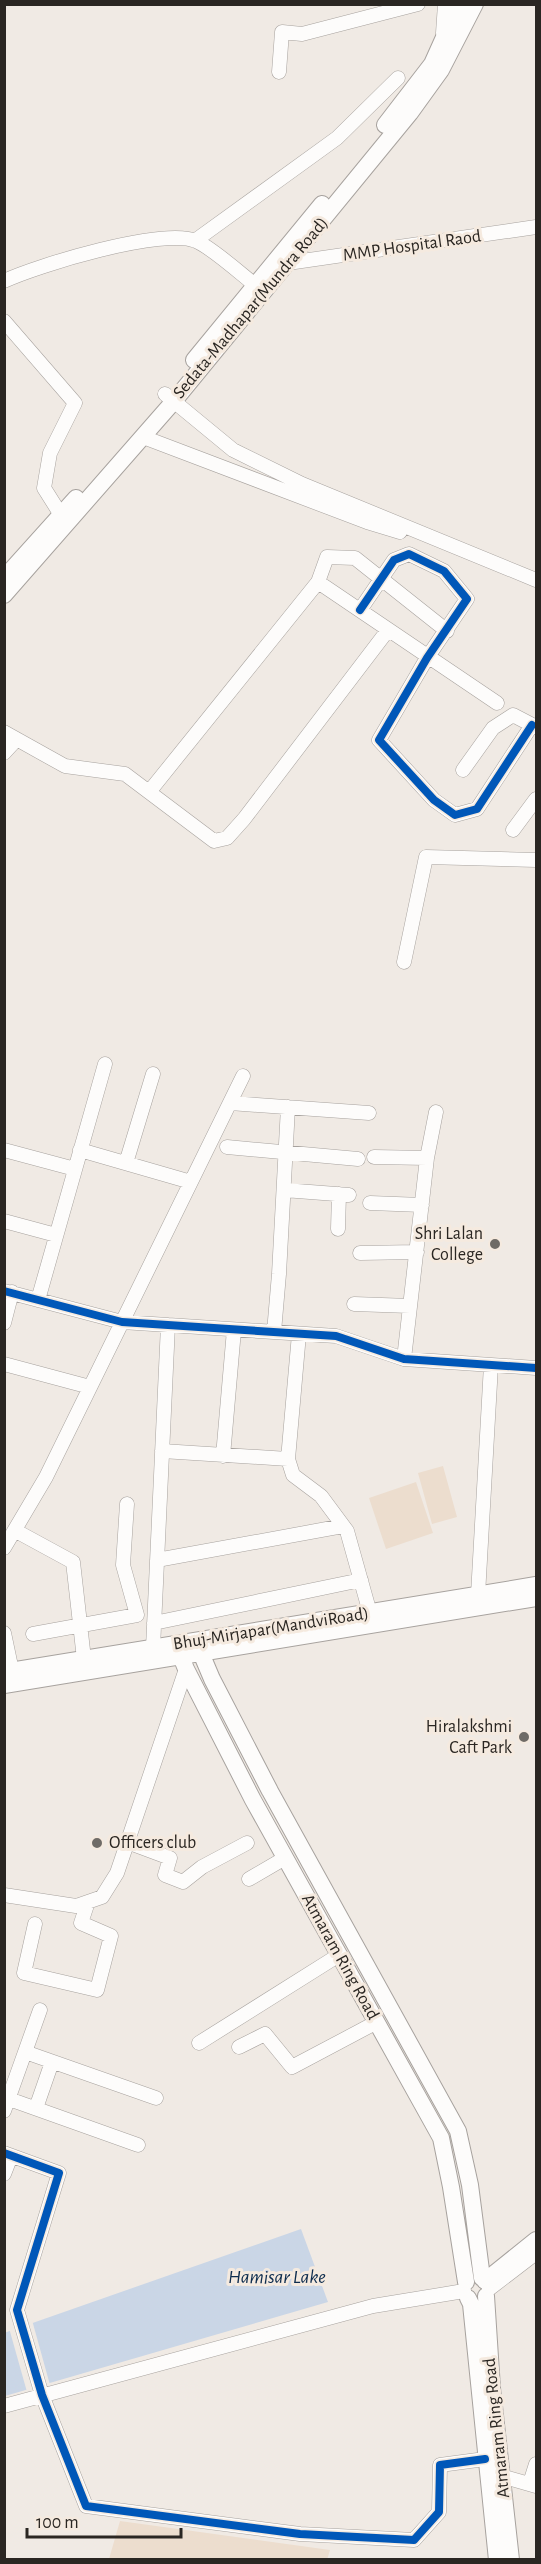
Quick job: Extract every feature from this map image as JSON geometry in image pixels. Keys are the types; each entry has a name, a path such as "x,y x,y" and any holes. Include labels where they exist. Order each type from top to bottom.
{"main road":[{"name":"Sedata-Madhapar(Mundra Road)","path":"4,596 143,437 255,285 280,264 432,64 459,4"},
{"name":"Sedata-Madhapar(Mundra Road)","path":"4,578 170,398 280,264 388,140 441,70 475,4"},
{"name":"Bhuj-Mirjapar(MandviRoad)","path":"7,1676 181,1657 199,1647 370,1613 537,1585"},
{"name":"Bhuj-Mirjapar(MandviRoad)","path":"199,1647 537,1598"},
{"name":"Atmaram Ring Road","path":"199,1647 212,1679 270,1791 458,2131 470,2185 477,2288 511,2559"},
{"name":"Bhuj-Mirjapar(MandviRoad)","path":"7,1676 84,1659 153,1648 181,1657"},
{"name":"Atmaram Ring Road","path":"181,1657 285,1858 441,2138 477,2288 471,2304 497,2559"},
{"path":"477,2288 537,2240"}],"street":[{"path":"279,72 282,32 302,34 418,4"},
{"path":"441,44 445,4"},
{"path":"196,240 337,138 398,78"},
{"name":"MMP Hospital Raod","path":"280,264 537,227"},
{"path":"4,281 107,247 174,238 196,240 255,285"},
{"path":"4,321 75,402 50,453 44,488 61,515"},
{"path":"170,398 233,450 302,484 537,580"},
{"path":"143,437 367,522 484,558"},
{"path":"360,610 379,578 394,560 409,554 444,572 467,599 427,658 379,740 434,800 455,815 477,809 535,726 513,715 494,728 463,771"},
{"path":"149,792 318,582 327,557 355,558 447,631"},
{"path":"318,582 427,658 497,703"},
{"path":"4,753 10,736 65,766 125,774 214,840 227,838 251,810 388,630"},
{"path":"513,830 537,799"},
{"path":"404,962 426,857 537,860"},
{"path":"38,1300 105,1064"},
{"path":"126,1163 153,1074"},
{"path":"4,1548 16,1531 90,1387 243,1076"},
{"path":"230,1103 369,1113"},
{"path":"274,1332 288,1107"},
{"path":"404,1359 427,1158 436,1112"},
{"path":"227,1147 358,1159"},
{"path":"4,1150 75,1169"},
{"path":"80,1150 191,1182"},
{"path":"374,1157 427,1158"},
{"path":"284,1190 344,1195 338,1229"},
{"path":"370,1203 422,1205"},
{"path":"4,1221 56,1234"},
{"path":"360,1253 417,1252"},
{"path":"4,1323 8,1291 122,1322 336,1336 404,1359 537,1368"},
{"path":"354,1304 410,1306"},
{"path":"153,1648 168,1325"},
{"path":"223,1456 234,1330"},
{"path":"299,1334 288,1459 293,1475 321,1497 347,1531 370,1613"},
{"path":"4,1364 90,1387"},
{"path":"478,1595 491,1365"},
{"path":"162,1451 288,1459"},
{"path":"33,1634 137,1615 123,1565 127,1504"},
{"path":"157,1560 343,1526"},
{"path":"16,1531 73,1562 84,1659"},
{"path":"154,1623 361,1580"},
{"path":"4,1633 7,1676"},
{"path":"4,1895 76,1906 102,1898 117,1872 127,1842 181,1657"},
{"path":"127,1842 170,1858 165,1875 183,1882 202,1867 247,1843"},
{"path":"249,1880 285,1858"},
{"path":"35,1924 24,1973 97,1990 111,1936 81,1923 88,1902"},
{"path":"199,2043 339,1955"},
{"path":"40,2010 7,2105 36,2108 138,2145"},
{"path":"239,2047 265,2034 292,2067 377,2022"},
{"path":"25,2052 156,2098"},
{"path":"36,2108 52,2062"},
{"path":"4,2174 8,2154 59,2173 11,2307 42,2395 86,2506 300,2534 414,2540 439,2512 440,2465 485,2459"},
{"path":"4,2406 373,2306 477,2288 537,2253"},
{"path":"501,2476 533,2485 537,2464"}],"shaded area":[{"path":"443,1466 457,1517 432,1524 418,1473"},
{"path":"416,1482 433,1533 386,1549 369,1498"},
{"path":"120,2521 330,2550 327,2560 109,2559"}],"water":[{"name":"Hamisar Lake","path":"301,2229 328,2302 5,2396 4,2333"}],"pier":[{"path":"32,2320 50,2385 27,2392 9,2328"}],"cycle path":[{"path":"360,610 394,560 409,554 444,571 467,599 427,658 379,740 434,800 455,815 477,809 532,725"},
{"path":"4,1291 122,1322 336,1336 404,1359 536,1368"},
{"path":"4,2153 59,2173 17,2310 42,2395 86,2506 300,2534 414,2540 439,2512 440,2465 485,2459"}],"place":[{"name":"Shri Lalan College","path":"495,1244"},
{"name":"Hiralakshmi Caft Park","path":"524,1737"},
{"name":"Officers club","path":"97,1843"}]}
